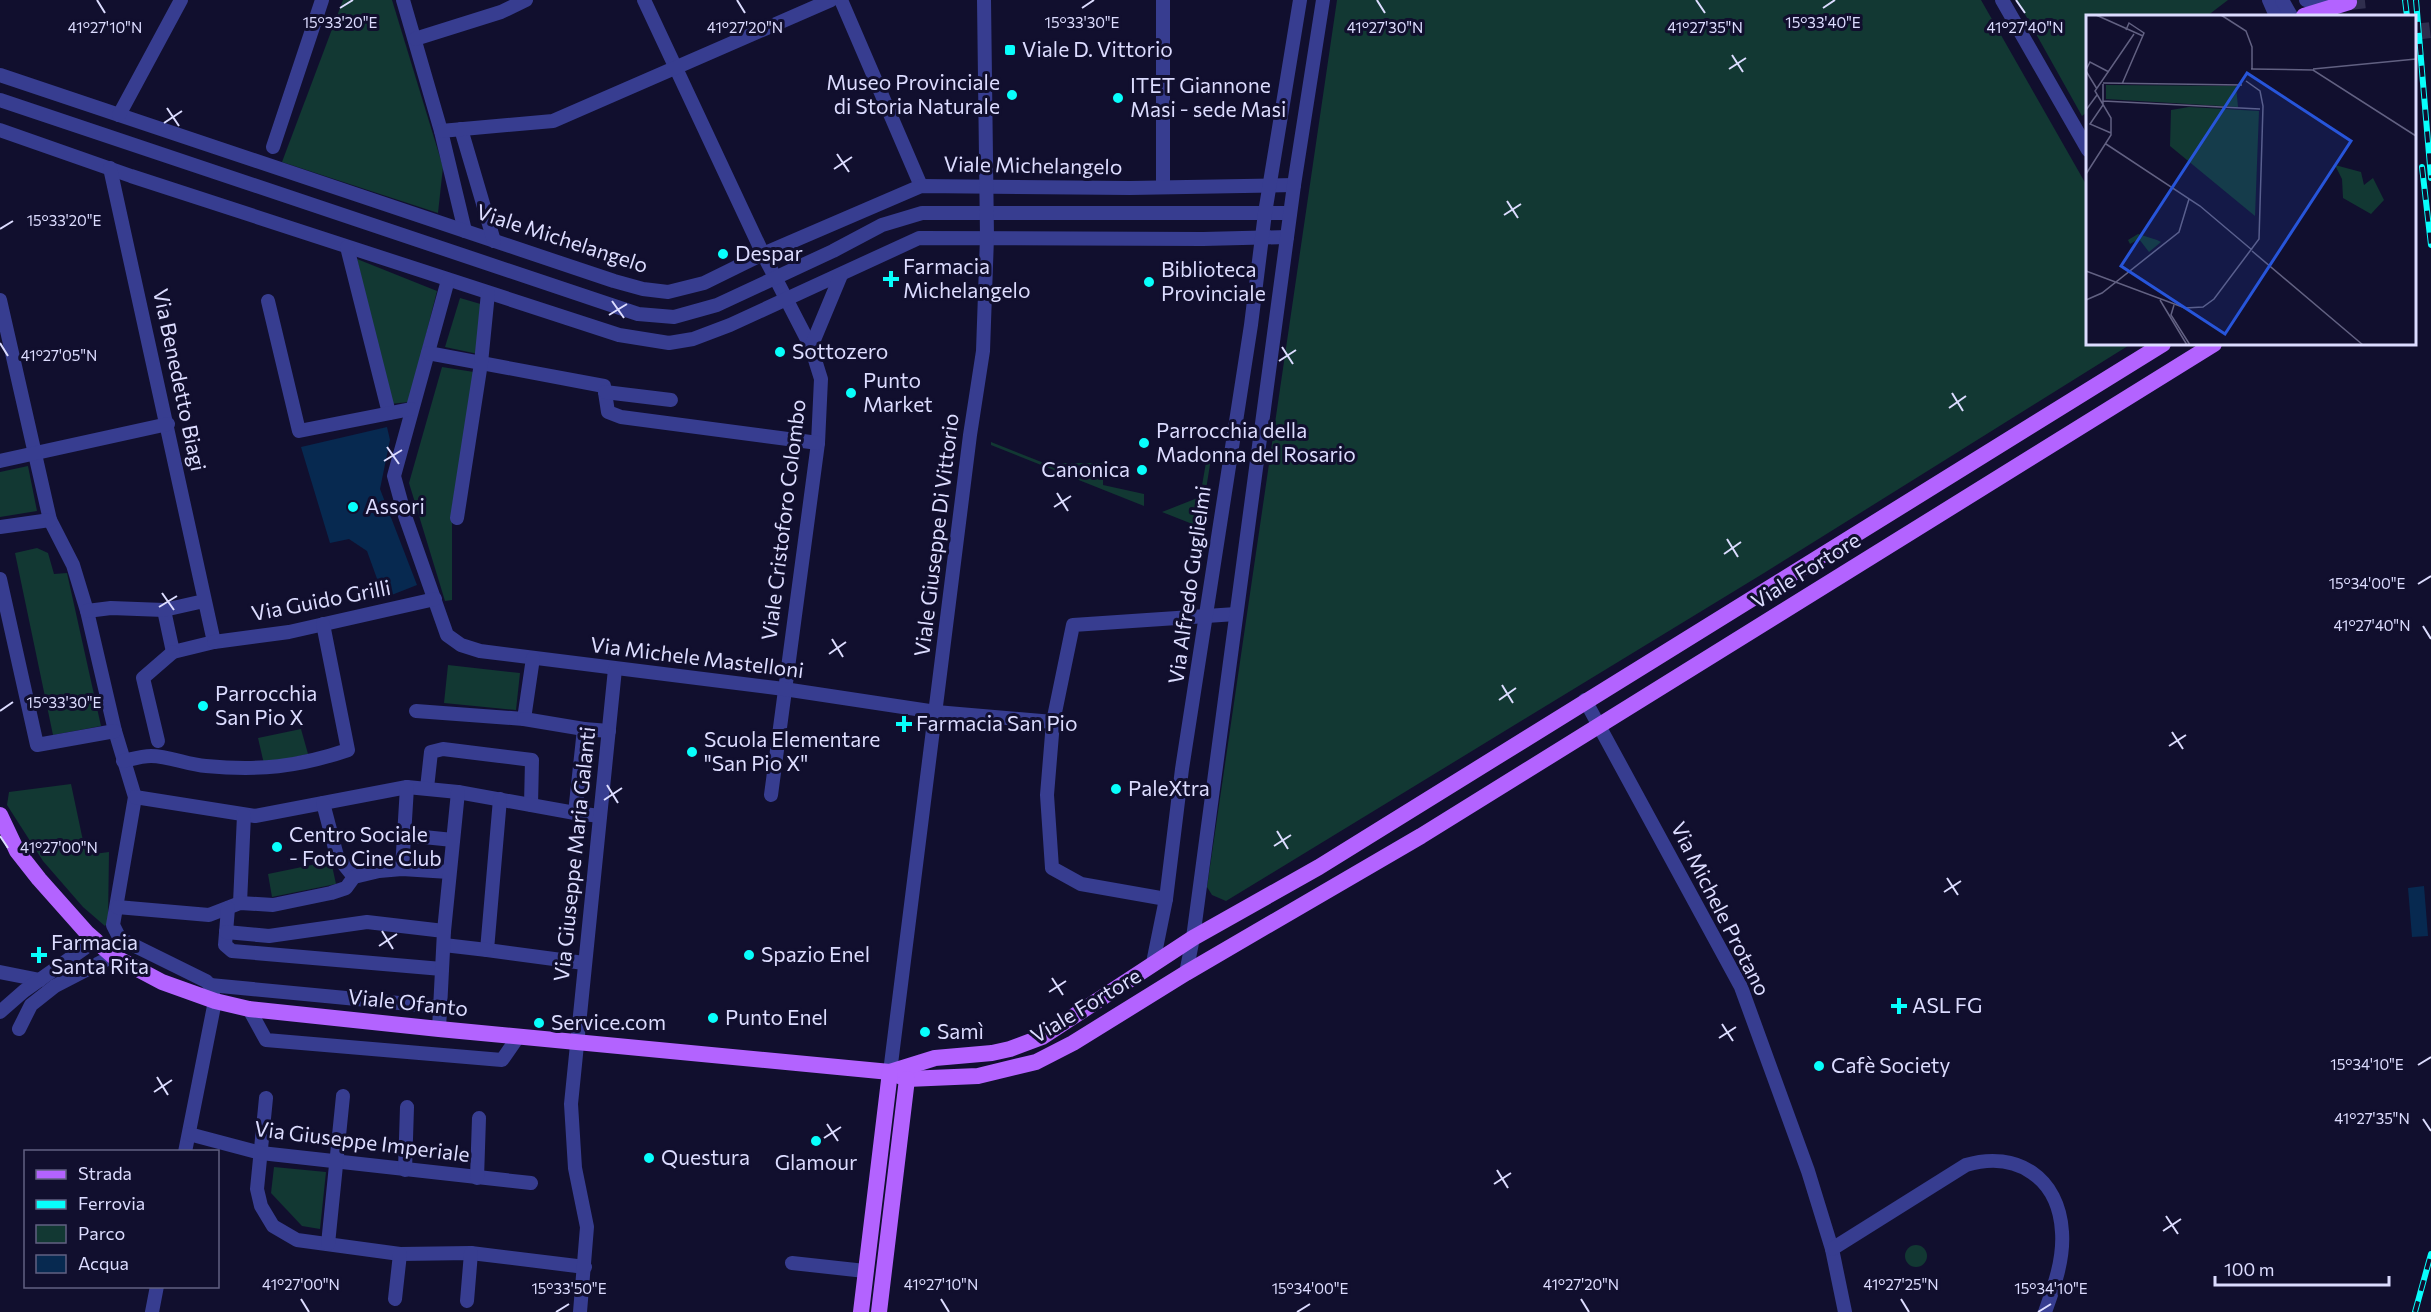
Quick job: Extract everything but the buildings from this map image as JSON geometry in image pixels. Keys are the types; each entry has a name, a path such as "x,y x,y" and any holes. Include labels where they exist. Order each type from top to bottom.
{"main road":[{"path":"2307,15 2349,2"},
{"name":"Viale Fortore","path":"890,1072 935,1058 1010,1050 1042,1037 1193,938 1319,867 1585,700 2161,345"},
{"name":"Viale Fortore","path":"890,1072 907,1079 978,1076 1036,1062 1073,1043 1186,973 1421,836 2193,350 2210,345"},
{"path":"1408,812 1421,836"},
{"name":"Viale Ofanto","path":"0,815 17,851 58,902 113,956 162,982 213,993 249,1009 576,1043 641,1047 890,1072"},
{"path":"861,1312 876,1203 890,1072"},
{"path":"879,1312 907,1079"}],"street":[{"path":"118,116 181,0"},
{"path":"273,147 322,0"},
{"path":"403,0 441,131 465,231"},
{"path":"415,39 501,12 526,0"},
{"name":"Viale Cristoforo Colombo","path":"644,0 763,254 811,347 821,379 818,443 771,795"},
{"path":"441,131 553,120 831,0"},
{"path":"841,0 921,186"},
{"name":"Viale Giuseppe Di Vittorio","path":"890,1072 970,435 983,351 987,237 984,0"},
{"path":"1162,0 1163,186"},
{"name":"Via Alfredo Guglielmi","path":"1153,963 1166,899 1182,769 1269,185 1300,0"},
{"path":"1186,973 1193,938 1290,213 1323,0"},
{"path":"2002,0 2086,147"},
{"path":"2270,0 2276,15"},
{"path":"2282,0 2290,15"},
{"path":"2306,0 2323,3 2349,2"},
{"name":"Viale Michelangelo","path":"0,75 614,281 643,289 668,292 704,283 763,254 921,186 1294,185"},
{"path":"1284,99 1307,103"},
{"path":"0,100 632,312 674,317 717,305 901,218 921,213 1290,213"},
{"path":"461,129 494,241"},
{"path":"0,130 347,247 619,335 669,343 693,339 730,325 919,238 1262,239 1287,237"},
{"name":"Via Benedetto Biagi","path":"110,168 214,642"},
{"path":"347,247 389,413"},
{"path":"811,347 841,275"},
{"name":"Via Michele Mastelloni","path":"448,280 394,476 405,516 447,635 461,645 480,651 784,689 936,712 1053,722"},
{"path":"458,518 481,363 488,293"},
{"path":"0,300 50,519 73,566 87,611 115,731 135,797 113,925 122,939 213,993 441,1007"},
{"path":"268,301 299,431 411,409"},
{"path":"619,335 632,312"},
{"path":"428,353 604,386 608,412 621,417 818,443"},
{"path":"605,392 671,400"},
{"path":"0,461 168,424"},
{"path":"0,527 50,519"},
{"path":"0,579 37,745 115,731"},
{"name":"Via Guido Grilli","path":"173,652 214,642 289,632 435,599"},
{"path":"87,611 111,608 164,610 204,601"},
{"path":"158,741 143,678 173,652 164,610"},
{"path":"1166,899 1081,885 1052,868 1047,795 1053,722 1073,625 1236,614"},
{"path":"123,760 152,756 202,766 243,769 276,768 322,759 348,750 323,624"},
{"path":"524,719 533,658"},
{"name":"Via Giuseppe Maria Galanti","path":"580,1312 587,1227 575,1168 571,1104 615,669"},
{"name":"Via Michele Protano","path":"1585,700 1741,987 1808,1171 1832,1249 1845,1312"},
{"path":"416,711 524,719 609,731"},
{"path":"575,813 584,729"},
{"path":"428,788 431,752 443,748 532,760 531,805"},
{"path":"135,797 255,816 407,787 459,792 600,816"},
{"path":"402,869 407,787"},
{"path":"439,1029 444,931 459,792"},
{"path":"487,950 500,799"},
{"path":"323,802 337,856 354,877"},
{"path":"244,815 234,906 226,933 225,945 232,951 442,969"},
{"path":"404,835 453,840"},
{"path":"117,906 209,915 234,906 273,905 331,892 346,888 354,877 379,871 402,869 449,872"},
{"path":"226,933 269,936 367,922 444,931"},
{"path":"0,1012 96,940"},
{"path":"444,945 584,963"},
{"path":"19,1029 31,1005 55,986 113,956"},
{"path":"0,972 40,980"},
{"path":"185,1150 213,993"},
{"path":"249,1009 266,1040 502,1060 518,1037"},
{"path":"328,1244 343,1096"},
{"path":"266,1098 257,1189 261,1206 273,1226 297,1240 400,1254 471,1253 585,1267"},
{"path":"405,1170 407,1107"},
{"path":"477,1178 479,1118"},
{"name":"Via Giuseppe Imperiale","path":"189,1134 261,1154 531,1183"},
{"path":"1832,1249 1960,1168 1987,1161 2019,1164 2040,1179 2048,1189 2056,1202 2060,1217 2062,1232 2060,1262 2054,1287 2044,1312"},
{"path":"466,1301 471,1253"},
{"path":"395,1299 400,1254"},
{"path":"792,1263 866,1271"},
{"path":"152,1312 157,1288"}],"green space":[{"path":"343,0 392,0 443,167 438,213 282,162"},
{"path":"1337,0 1981,0 2086,184 2086,345 2129,345 1764,573 1226,901 1212,895 1207,887"},
{"path":"2017,0 2228,0 2208,15 2086,15 2086,113 2082,116"},
{"path":"357,259 437,291 409,402 390,404"},
{"path":"460,298 484,305 478,354 445,347"},
{"path":"442,367 474,372 452,508 452,600 445,601 409,483"},
{"path":"991,442 1044,463 1103,463 1103,485 1144,494 1144,506 991,445"},
{"path":"1208,451 1212,452 1200,527 1162,512 1200,497"},
{"path":"28,466 37,511 0,517 0,472"},
{"path":"37,548 48,553 54,574 67,573 101,726 53,735 15,553"},
{"path":"448,665 520,673 516,710 444,703"},
{"path":"301,729 308,754 264,764 258,738"},
{"path":"71,784 86,855 109,852 108,922 105,926 83,907 43,861 7,805 9,792"},
{"path":"331,861 336,884 272,897 268,874"},
{"path":"274,1167 326,1172 320,1229 302,1226 271,1193"},
{"path":"1912,1245 1920,1245 1927,1252 1927,1260 1920,1267 1912,1267 1905,1260 1905,1252"}],"water":[{"name":"Assori","path":"387,427 390,440 380,489 417,585 384,598 367,551 349,539 330,543 301,447"},
{"path":"2424,886 2428,936 2412,937 2408,888"}],"tunnel":[{"path":"2349,2 2368,0"},
{"path":"2416,32 2431,30"}],"railway":[{"path":"2405,0 2407,15"},
{"path":"2416,0 2431,178"},
{"path":"2422,167 2431,245"},
{"path":"2415,1312 2431,1254"}],"place":[{"name":"Viale D. Vittorio","path":"1010,50"},
{"name":"Museo Provinciale di Storia Naturale","path":"1012,95"},
{"name":"ITET Giannone Masi - sede Masi","path":"1118,98"},
{"name":"Despar","path":"723,254"},
{"name":"Farmacia Michelangelo","path":"891,279"},
{"name":"Biblioteca Provinciale","path":"1149,282"},
{"name":"Sottozero","path":"780,352"},
{"name":"Punto Market","path":"851,393"},
{"name":"Parrocchia della Madonna del Rosario","path":"1144,443"},
{"name":"Canonica","path":"1142,470"},
{"name":"Assori","path":"353,507"},
{"name":"Parrocchia San Pio X","path":"203,706"},
{"name":"Farmacia San Pio","path":"904,724"},
{"name":"Scuola Elementare \"San Pio X\"","path":"692,752"},
{"name":"PaleXtra","path":"1116,789"},
{"name":"Centro Sociale - Foto Cine Club","path":"277,847"},
{"name":"Farmacia Santa Rita","path":"39,955"},
{"name":"Spazio Enel","path":"749,955"},
{"name":"ASL FG","path":"1899,1006"},
{"name":"Punto Enel","path":"713,1018"},
{"name":"Service.com","path":"539,1023"},
{"name":"Samì","path":"925,1032"},
{"name":"Cafè Society","path":"1819,1066"},
{"name":"Glamour","path":"816,1141"},
{"name":"Questura","path":"649,1158"}]}
